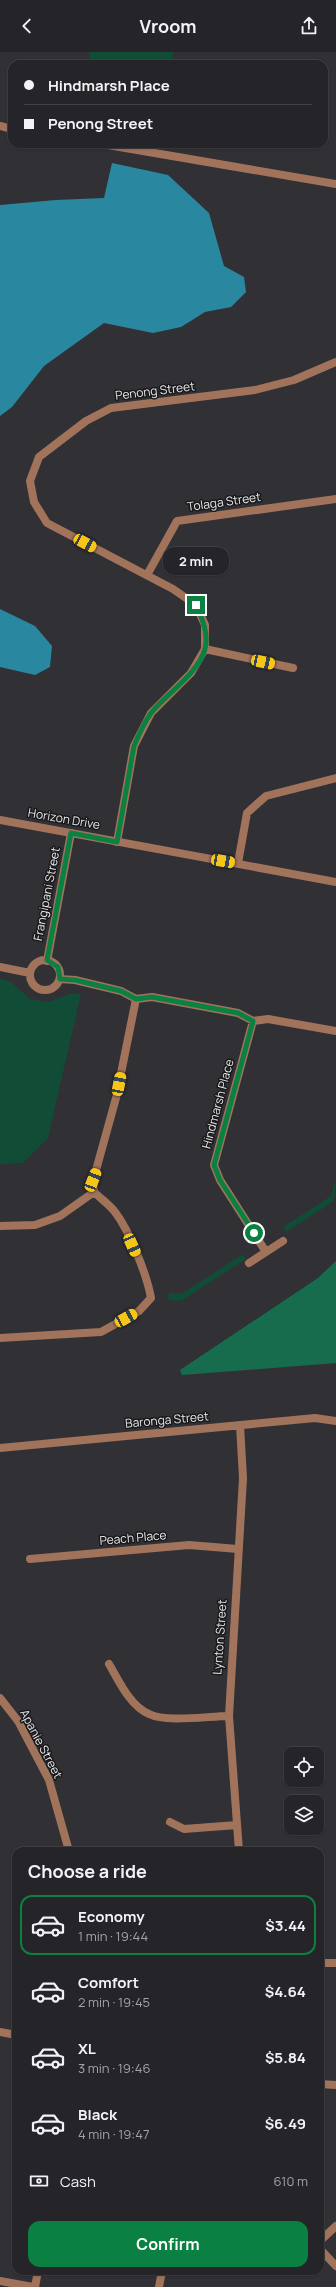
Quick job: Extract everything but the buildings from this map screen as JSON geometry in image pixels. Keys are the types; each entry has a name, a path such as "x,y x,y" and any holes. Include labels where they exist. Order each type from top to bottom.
{"street":[{"path":"125,148 336,184"},
{"name":"Penong Street","path":"205,649 205,625 196,605 173,589 47,523 34,502 30,481 39,456 86,421 110,408 255,390 294,380 336,362"},
{"name":"Tolaga Street","path":"147,575 177,521 336,499"},
{"path":"117,842 134,746 140,732 151,713 190,673 205,649 293,668"},
{"path":"238,863 247,813 266,796 336,778"},
{"name":"Horizon Drive","path":"0,820 336,882"},
{"name":"Frangipani Street","path":"47,960 71,833"},
{"path":"47,960 58,967 60,979 54,988 42,990 32,984 30,973 38,962 47,960"},
{"path":"0,967 30,973"},
{"path":"60,979 75,980 121,991 136,999 152,997 238,1013 253,1021 268,1020 336,1031"},
{"path":"0,1338 101,1332 139,1311 151,1298 148,1282 121,1220 114,1210 94,1192 93,1180 116,1098 136,999"},
{"name":"Hindmarsh Place","path":"253,1021 214,1165 220,1180 266,1252"},
{"path":"0,1226 35,1225 60,1216 94,1192"},
{"path":"249,1263 283,1241"},
{"name":"Baronga Street","path":"0,1448 315,1418 336,1421"},
{"name":"Lynton Street","path":"239,1847 229,1716 243,1478 240,1425"},
{"name":"Peach Place","path":"30,1559 189,1545 238,1549"},
{"path":"109,1664 132,1701 149,1714 167,1718 229,1716"},
{"name":"Apanie Street","path":"0,1698 18,1721 49,1780 68,1847"},
{"path":"170,1822 184,1829 237,1826"},
{"path":"324,1963 336,1963"},
{"path":"0,2032 12,2034"},
{"path":"324,2084 336,2085"},
{"path":"324,2237 336,2226"},
{"path":"324,2253 336,2266"},
{"path":"0,2282 34,2287 37,2275"},
{"path":"159,2287 161,2275"}],"green space":[{"path":"90,52 173,52 172,60 89,60"},
{"path":"0,979 10,981 30,999 48,1002 70,994 81,994 48,1138 23,1163 0,1164"},
{"path":"336,1180 334,1201 286,1232 283,1227 331,1196"},
{"path":"243,1254 246,1259 181,1301 168,1300 169,1293 181,1294"},
{"path":"336,1261 336,1363 182,1375 180,1370 318,1278"}],"water":[{"path":"112,163 168,175 209,213 224,266 244,277 246,292 231,307 205,312 181,327 153,333 104,323 44,366 12,407 0,416 0,205 56,200 104,198"},
{"path":"0,609 35,626 52,646 50,667 35,675 0,667"}],"route":[{"path":"196,605 205,625 205,649 190,673 151,713 140,732 134,746 117,842 71,833 47,960 58,967 60,979 75,980 121,991 136,999 152,997 238,1013 253,1021 214,1165 220,1180 254,1233"}]}
